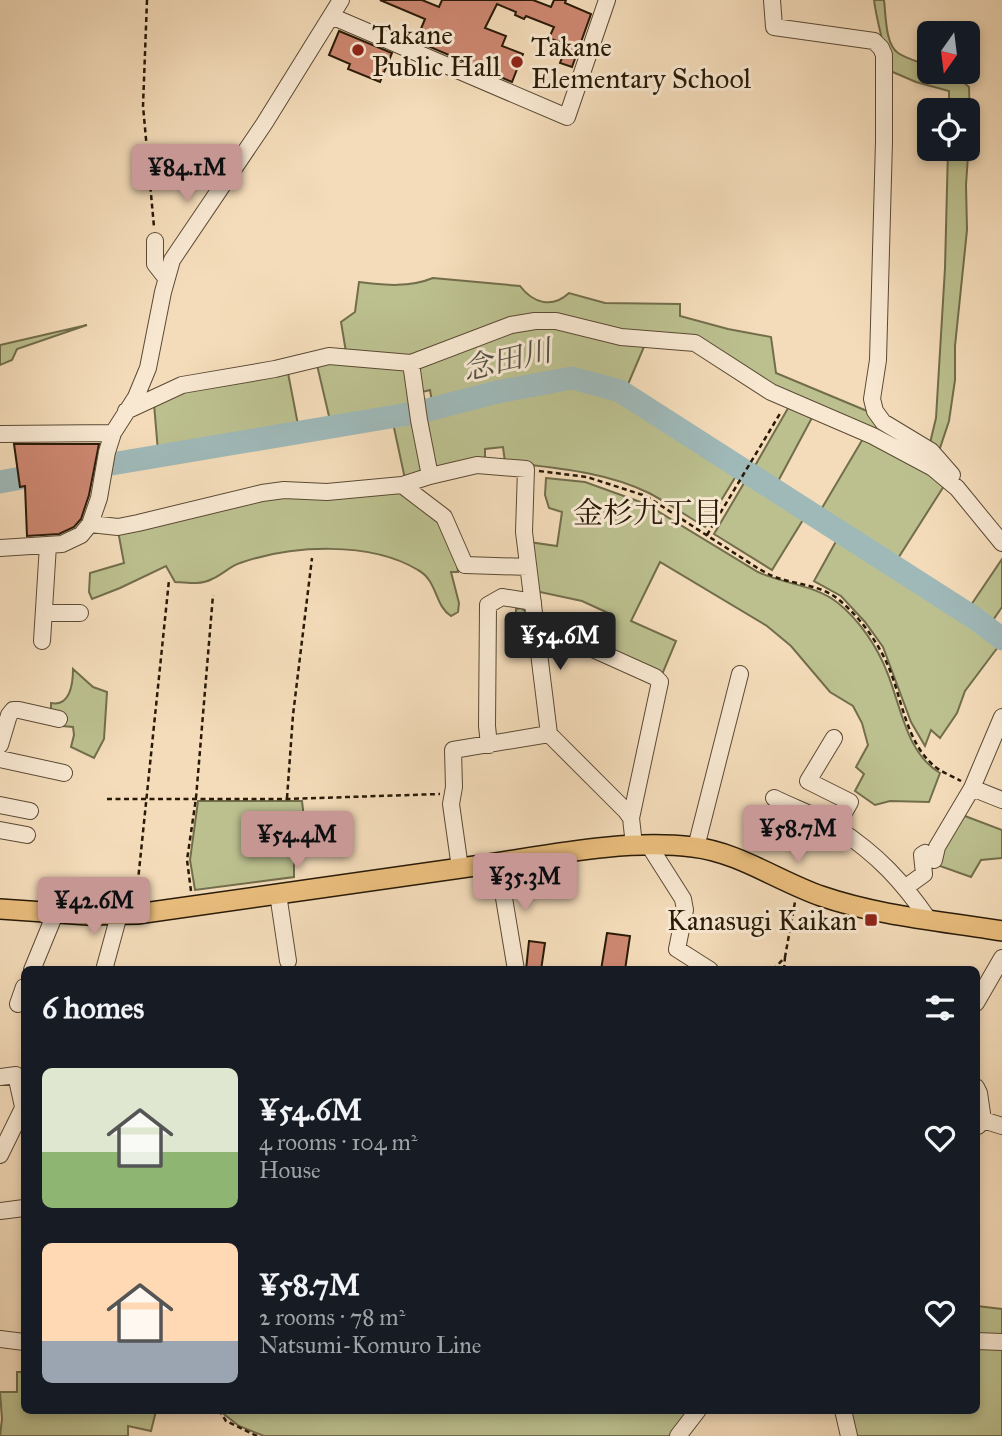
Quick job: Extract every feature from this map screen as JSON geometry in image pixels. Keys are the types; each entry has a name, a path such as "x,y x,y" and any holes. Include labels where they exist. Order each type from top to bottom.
{"main road":[{"path":"0,909 55,914 128,915 498,862 641,845 696,847 741,861 798,887 843,903 1002,931"}],"street":[{"path":"0,548 48,545 72,540 81,535 92,519 111,438 139,390 148,368 166,278 177,250 264,124 341,0"},
{"path":"331,16 567,117 607,0"},
{"path":"772,0 774,27 874,41 884,55 878,360 872,399 875,411 883,422 931,451 951,473 957,488"},
{"path":"155,241 155,264 166,278"},
{"path":"126,411 182,385 275,369 329,356 411,363 511,325 556,321 621,337 695,343 771,392 873,436 933,468 957,488 1002,543"},
{"path":"411,363 430,476"},
{"path":"0,433 111,438"},
{"path":"92,519 118,527 262,493 284,490 327,492 402,485 477,466 526,469 524,533 549,734 631,818 641,845 683,899 685,910 677,949 704,966"},
{"path":"402,485 444,517 465,565 528,567"},
{"path":"42,641 48,545"},
{"path":"489,745 488,605 502,597 533,602"},
{"path":"44,613 80,613"},
{"path":"536,632 595,650 655,677 660,682 631,818"},
{"path":"696,847 740,674"},
{"path":"0,745 13,710 59,719"},
{"path":"906,887 924,874 922,855 925,853 934,860 937,847 972,788 1002,717"},
{"path":"460,868 451,804 453,750 549,734"},
{"path":"834,738 808,781 850,802 836,827"},
{"path":"0,759 64,772"},
{"path":"972,788 1002,800"},
{"path":"774,798 836,827 884,864 906,887 929,920"},
{"path":"0,805 30,811"},
{"path":"0,830 27,835"},
{"path":"498,862 515,966"},
{"path":"278,894 288,961"},
{"path":"34,966 55,914"},
{"path":"106,966 128,915"},
{"path":"980,996 1002,958"},
{"path":"18,1004 21,996"},
{"path":"0,1077 16,1075 21,1095"},
{"path":"0,1155 21,1113"},
{"path":"980,1124 1002,1126"},
{"path":"0,1211 21,1208"},
{"path":"0,1339 21,1342"},
{"path":"980,1341 1002,1342"},
{"path":"678,1436 695,1414"},
{"path":"844,1414 849,1436"}],"path":[{"path":"147,0 143,106 155,241"},
{"path":"707,536 789,400"},
{"path":"526,469 587,477 646,496 777,578 822,589 838,599 863,624 880,648 890,669 908,724 932,764 972,788"},
{"path":"286,799 312,558"},
{"path":"128,915 136,905 169,580"},
{"path":"195,906 187,860 196,798 213,595"},
{"path":"107,799 286,799 452,794"},
{"path":"784,966 798,887"},
{"path":"777,966 785,957"},
{"path":"222,1414 226,1421 257,1436"}],"green space":[{"path":"874,0 884,0 888,36 894,49 917,62 917,82 888,70"},
{"path":"923,84 965,84 969,87 969,98 949,98 949,91"},
{"path":"948,161 968,161 967,230 955,346 955,380 949,421 939,451 930,443 936,418 945,268"},
{"path":"433,278 520,286 531,297 543,302 556,301 569,293 605,303 680,304 680,316 771,337 776,373 867,411 930,454 772,389 717,352 659,337 557,319 410,360 346,352 341,322 355,312 359,282 387,285"},
{"path":"87,325 17,349 12,360 0,365 0,345"},
{"path":"533,325 646,342 626,389 567,374 496,389 433,407 430,390 418,393 413,366"},
{"path":"332,360 406,366 414,408 332,429 317,365"},
{"path":"288,373 300,435 159,463 154,404 180,390"},
{"path":"569,383 618,394 739,471 705,527 649,493 614,480 505,462 503,447 485,449 485,460 437,469 430,458 422,416 495,397"},
{"path":"791,403 814,414 776,485 752,471"},
{"path":"415,419 423,474 405,479 393,423"},
{"path":"864,437 931,473 944,486 895,563 819,513"},
{"path":"546,478 585,482 646,504 758,572 810,588 838,603 873,643 887,672 912,741 919,754 940,773 929,802 890,801 875,805 855,791 864,774 856,767 868,745 862,723 853,706 830,692 791,646 767,626 660,562 631,621 676,641 661,677 581,642 584,620 596,619 606,612 582,601 535,591 529,542 557,546 562,512 549,508 545,495"},
{"path":"747,478 806,515 772,570 714,534"},
{"path":"402,490 433,515 452,543 458,572 451,572 459,603 458,612 451,616 441,606 429,580 418,570 377,554 354,550 283,552 236,564 216,577 199,583 175,582 166,566 92,599 89,592 90,573 124,563 118,531 239,500"},
{"path":"839,536 974,622 1001,643 965,691 957,713 940,738 931,730 925,746 911,722 883,647 841,596 814,581"},
{"path":"1002,559 1002,607 991,623 969,608"},
{"path":"521,608 529,614 536,654 516,655 516,609"},
{"path":"73,669 93,687 107,692 104,739 94,758 71,747 73,727 62,726 51,715 51,703 62,701 69,693"},
{"path":"198,801 302,801 308,853 298,855 294,862 294,877 195,890 190,860"},
{"path":"957,813 1002,830 1002,858 981,860 971,877 937,865"},
{"path":"980,1306 1002,1309 1002,1339 980,1339"},
{"path":"980,1345 1002,1346 1002,1436 852,1436 847,1414 980,1414"},
{"path":"17,1372 21,1372 21,1414 155,1414 151,1431 128,1426 128,1436 0,1436 0,1392 17,1392"},
{"path":"224,1414 692,1414 674,1436 264,1436 239,1426"}],"building":[{"path":"380,0 422,0 439,7 442,0 533,0 551,7 554,0 566,0 565,3 591,14 572,67 560,63 567,45 549,38 554,27 526,16 524,19 515,15 516,12 497,4 485,28 506,36 502,46 523,54 512,82 416,41 425,19"},
{"path":"339,31 392,53 380,82 348,69 350,64 329,55"},
{"path":"14,444 99,444 89,495 81,519 74,527 59,534 27,536 25,486 20,487"},
{"path":"607,933 630,936 626,966 602,966"},
{"path":"529,941 545,943 542,966 526,966"}],"waterway":[{"name":"念田川","path":"82,469 420,412 497,392 572,378 620,391 976,619 1002,639"},
{"name":"念田川","path":"0,482 48,473"}],"place":[{"name":"Takane Public Hall","path":"358,50"},
{"name":"Takane Elementary School","path":"517,62"},
{"name":"Kanasugi Kaikan","path":"871,920"}],"district":[{"name":"金杉九丁目","path":"648,513"}]}
